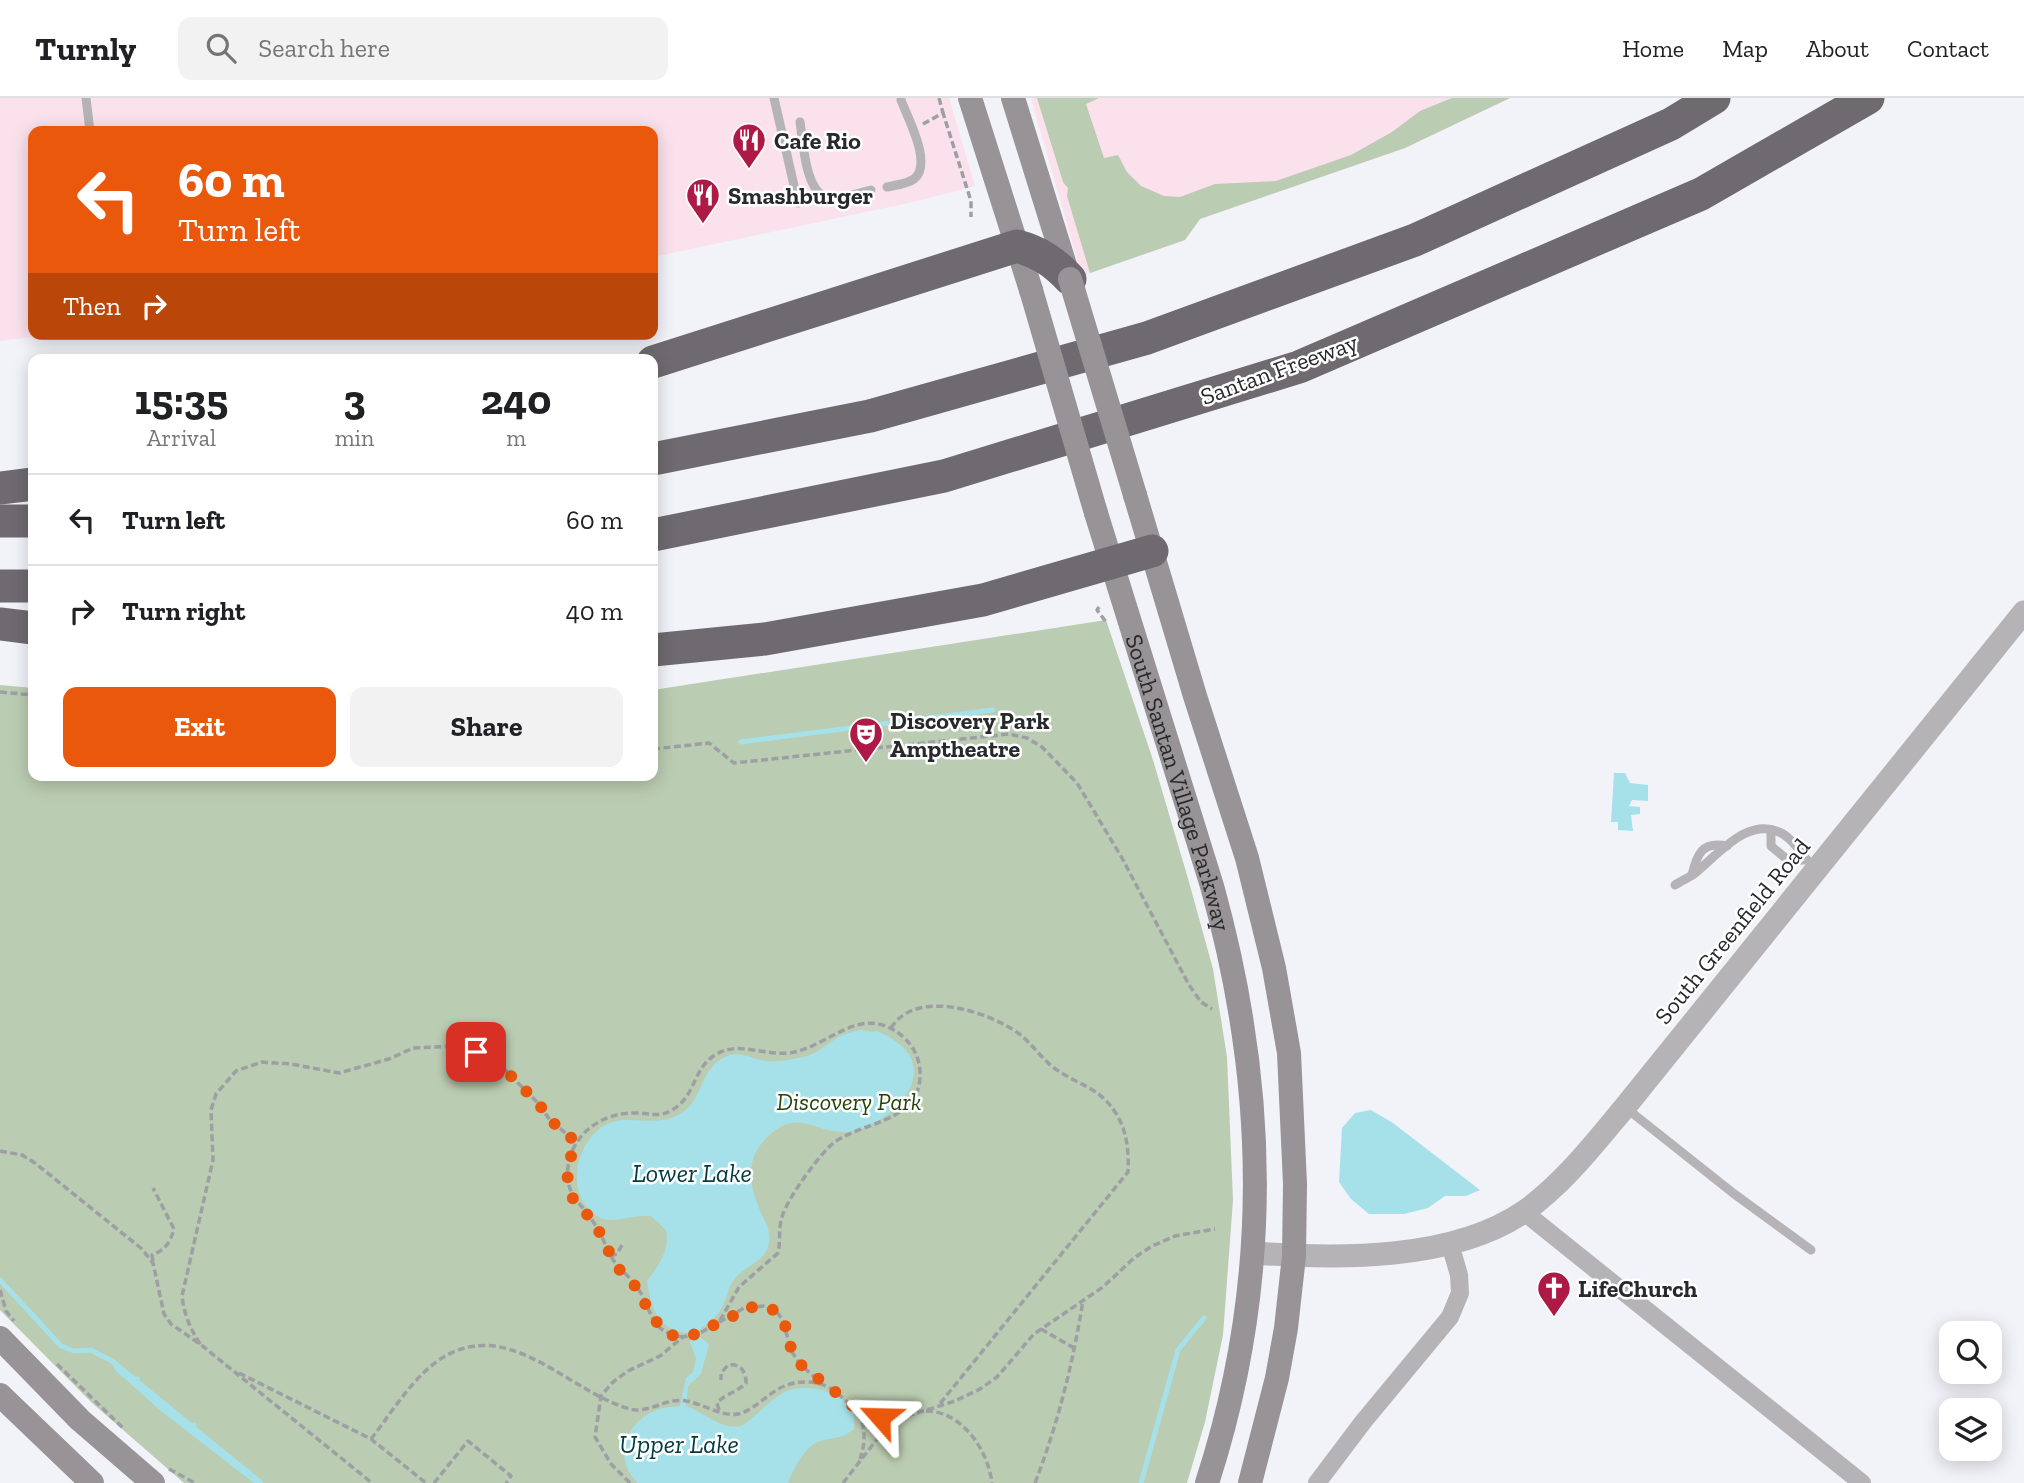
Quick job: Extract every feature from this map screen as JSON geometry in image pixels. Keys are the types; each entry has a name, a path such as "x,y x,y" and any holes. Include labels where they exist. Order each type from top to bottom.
{"highway":[{"path":"658,458 870,416 1147,338 1415,240 1671,124 1714,98"},
{"name":"Santan Freeway","path":"658,534 944,476 1299,367 1701,194 1868,98"},
{"path":"658,360 1017,246 1035,251 1070,279"},
{"path":"0,488 28,485"},
{"path":"0,521 28,521"},
{"path":"658,650 765,639 983,600 1152,551"},
{"path":"0,586 28,586"},
{"path":"0,624 28,627"}],"main road":[{"name":"South Santan Village Parkway","path":"970,98 1031,290 1111,563 1194,824 1227,942 1237,989 1249,1063 1252,1108 1255,1163 1254,1253 1236,1372 1223,1434 1208,1483"},
{"name":"South Santan Village Parkway","path":"1013,98 1247,858 1274,968 1289,1053 1296,1184 1294,1256 1277,1378 1250,1483"},
{"path":"8,1332 80,1420 157,1473"},
{"path":"0,1395 92,1483"}],"street":[{"name":"South Greenfield Road","path":"1254,1253 1294,1256 1378,1253 1450,1244 1476,1236 1524,1212 1570,1172 1625,1107 1810,865 2023,617"},
{"path":"1524,1212 1862,1483"},
{"path":"1317,1483 1363,1422 1450,1317 1460,1293 1459,1275 1450,1244"}],"lane":[{"path":"86,98 89,126"},
{"path":"774,98 798,203"},
{"path":"887,187 912,181 921,172 923,157 901,100"},
{"path":"800,122 809,175 819,193 833,198 871,190"},
{"path":"1675,885 1753,830 1782,833 1801,850 1810,865"},
{"path":"1771,831 1771,846 1789,861 1810,865"},
{"path":"1625,1107 1733,1193 1811,1250"}],"path":[{"path":"939,98 971,201 971,217"},
{"path":"918,125 929,123 943,113"},
{"path":"1099,607 1097,610 1110,629"},
{"path":"0,692 28,695"},
{"path":"658,748 709,743 734,763 1009,734 1027,738 1051,754 1077,783 1122,858 1189,985 1201,1002 1212,1009"},
{"path":"891,1028 909,1010 932,1007 975,1012 1002,1023 1030,1042 1056,1070 1080,1082 1108,1102 1125,1133 1129,1155 1128,1172 938,1406"},
{"path":"718,1324 740,1287 778,1253 782,1215 822,1155 841,1138 896,1115 912,1100 920,1073 916,1053 910,1042 891,1028 877,1024 845,1027 810,1049 788,1053 772,1054 746,1048 721,1052 710,1058 697,1076 687,1098 671,1111 661,1115 638,1112 615,1114 587,1129 576,1142 569,1162 569,1187 573,1199 595,1223 616,1266 638,1289 651,1316 669,1335 691,1336 718,1324 744,1308 764,1306 776,1311 782,1319 787,1330 787,1340 800,1364 826,1386 841,1394 859,1411 898,1419"},
{"path":"200,1344 190,1329 182,1296 213,1160 211,1110 216,1094 236,1071 262,1062 340,1073 389,1059 413,1048 456,1046 498,1063 539,1104 550,1120 576,1142"},
{"path":"0,1151 22,1155 34,1163 142,1249 153,1263"},
{"path":"153,1188 174,1229 170,1243 152,1255 164,1314 171,1324 200,1344 372,1483"},
{"path":"844,1483 881,1434 898,1419 956,1401 988,1383 1041,1329 1102,1287 1134,1258 1175,1236 1215,1230"},
{"path":"610,1256 617,1254 622,1245"},
{"path":"0,1290 8,1332"},
{"path":"1035,1483 1068,1383 1083,1300"},
{"path":"1041,1329 1074,1348"},
{"path":"630,1483 611,1464 594,1437 601,1396 613,1382 628,1371 660,1356 683,1337"},
{"path":"371,1439 422,1374 442,1356 487,1344 518,1352 601,1396 627,1408 641,1411 670,1401 688,1401 728,1414 740,1413 766,1395 795,1384 806,1382 826,1386"},
{"path":"55,1362 132,1436"},
{"path":"720,1412 717,1403 725,1394 742,1387 746,1383 746,1375 734,1364 728,1365 721,1373 721,1380"},
{"path":"230,1368 371,1439 426,1483"},
{"path":"859,1411 865,1435 865,1447 859,1464"},
{"path":"920,1412 935,1411 949,1416 975,1437 992,1483"},
{"path":"433,1483 468,1441 511,1476 506,1483"},
{"path":"157,1473 174,1473 194,1483"}],"shaded area":[{"path":"0,98 949,98 975,186 913,202 658,256 658,126 28,126 28,338 0,341"},
{"path":"1031,98 1510,98 1405,148 1200,219 1185,240 1082,276"}],"green space":[{"path":"1037,98 1099,98 1086,104 1104,158 1118,155 1127,172 1141,186 1164,196 1180,197 1215,184 1276,181 1351,155 1392,132 1420,111 1452,98 1510,98 1405,148 1200,219 1185,240 1090,273 1067,196 1068,188 1063,182"},
{"name":"Discovery Park","path":"1106,620 1153,760 1189,882 1213,969 1227,1057 1233,1200 1223,1335 1205,1422 1187,1483 184,1483 91,1402 0,1310 0,685 28,688 28,781 658,781 658,689"}],"water":[{"path":"1614,773 1625,773 1630,783 1648,785 1648,801 1632,800 1629,806 1640,807 1640,814 1631,815 1633,831 1618,830 1618,822 1611,822"},
{"name":"Lower Lake","path":"861,1030 882,1033 907,1051 914,1074 911,1086 894,1109 869,1126 844,1132 792,1123 773,1132 764,1140 754,1158 751,1177 755,1197 768,1229 769,1243 764,1254 734,1280 716,1316 698,1331 700,1337 709,1344 701,1374 688,1386 686,1406 733,1427 749,1421 787,1391 814,1389 834,1394 849,1405 854,1415 854,1429 836,1438 823,1440 808,1449 788,1483 638,1483 625,1463 626,1442 630,1432 646,1416 660,1409 680,1406 686,1378 693,1372 696,1358 690,1342 693,1338 691,1333 680,1332 664,1323 658,1317 651,1301 647,1281 665,1251 666,1230 651,1216 616,1220 601,1218 582,1200 577,1177 586,1144 593,1135 611,1122 658,1120 680,1114 694,1100 712,1067 730,1055 769,1061 801,1058 819,1051 840,1036"},
{"path":"1371,1110 1393,1123 1480,1190 1466,1196 1445,1196 1428,1208 1404,1214 1369,1214 1351,1199 1339,1182 1342,1128 1355,1113"},
{"path":"112,1361 134,1380 137,1376 140,1378 138,1384 190,1426 194,1422 197,1424 194,1429 246,1472 249,1469 252,1471 250,1474 261,1483 254,1483 161,1411 115,1370"}],"waterway":[{"path":"741,742 993,710"},
{"path":"0,1280 61,1346 74,1351 91,1350 112,1361 261,1483"},
{"path":"1141,1483 1178,1350 1204,1318"}],"place":[{"name":"Cafe Rio","path":"749,170"},
{"name":"Smashburger","path":"703,225"},
{"name":"Discovery Park Amptheatre","path":"866,764"},
{"name":"LifeChurch","path":"1554,1318"}],"route":[{"path":"476,1052 498,1063 539,1104 550,1120 576,1142 567,1175 573,1199 595,1223 616,1266 642,1294 651,1316 669,1335 691,1336 744,1308 764,1306 776,1311 782,1319 792,1352 808,1372 841,1394 859,1411 880,1417"}],"water label":[{"name":"Upper Lake","path":"679,1444"}]}
